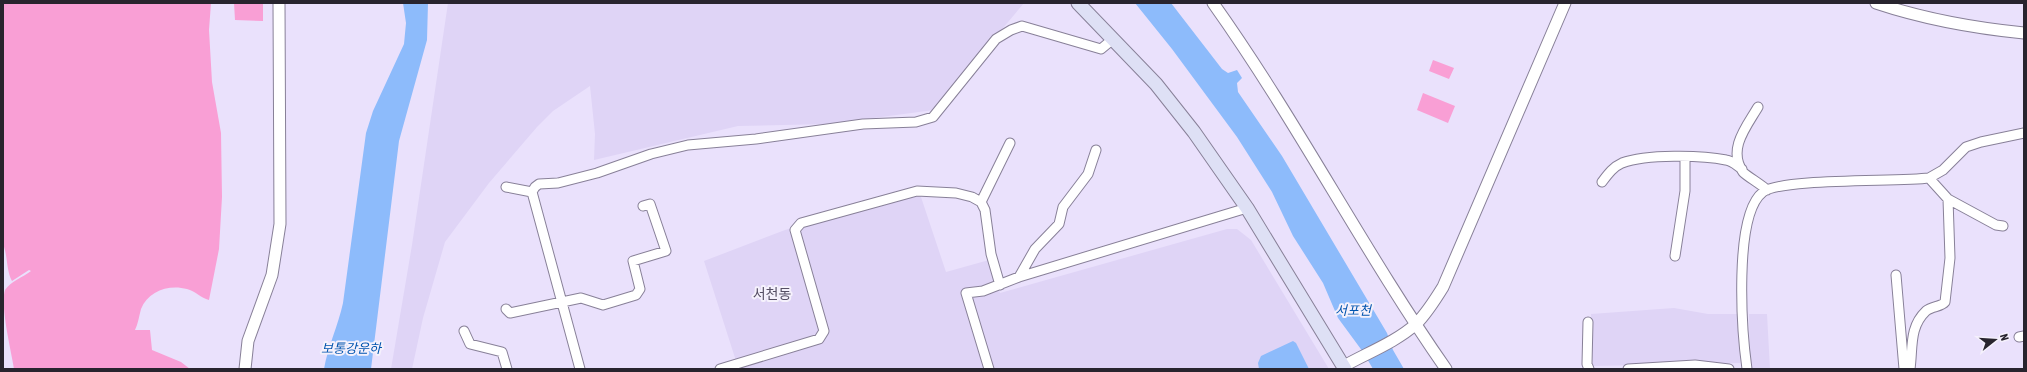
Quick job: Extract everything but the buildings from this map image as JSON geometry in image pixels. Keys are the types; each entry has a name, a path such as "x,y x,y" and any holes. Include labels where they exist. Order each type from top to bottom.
{"main road":[{"path":"1078,3 1156,84 1189,126 1247,208 1344,368"}],"street":[{"path":"245,369 248,341 272,275 280,224 279,3"},
{"path":"1213,3 1240,40 1297,130 1415,325 1446,369"},
{"path":"1344,368 1358,358 1396,338 1415,325 1432,305 1443,287 1565,3"},
{"path":"1876,3 1907,13 2024,34"},
{"path":"580,369 532,192 539,184 558,183 597,173 651,154 688,145 756,139 863,124 916,122 933,117 996,39 1011,30 1022,26 1101,49 1113,39"},
{"path":"1758,107 1740,135 1737,145 1738,157 1743,172 1758,181 1768,190"},
{"path":"1747,369 1742,265 1745,234 1750,212 1763,192 1799,183 1929,178 1943,170 1966,147 1981,142 2024,133"},
{"path":"981,202 1010,143"},
{"path":"1019,277 1035,249 1059,224 1062,207 1088,174 1096,150"},
{"path":"1602,182 1612,169 1622,164 1636,160 1666,156 1726,160 1742,169"},
{"path":"1675,256 1685,191 1684,157"},
{"path":"1929,178 1948,199 1990,222 2003,226"},
{"path":"506,187 532,192"},
{"path":"720,369 819,339 822,335 824,331 819,310 795,230 800,223 917,191 956,193 972,197 981,202 985,210 991,254 1000,286"},
{"path":"1910,369 1911,344 1914,329 1922,315 1928,309 1945,302 1950,258 1948,199"},
{"path":"506,309 510,313 581,298 603,305 636,295 640,289 633,261 666,250 650,204 643,206"},
{"path":"989,369 966,293 1000,286 1019,277 1247,208"},
{"path":"1896,275 1904,369"},
{"path":"1588,322 1587,364 1589,369"},
{"path":"464,331 470,344 502,352 507,369"},
{"path":"1628,369 1695,365 1729,369"}],"shaded area":[{"path":"3,3 211,3 209,30 212,82 221,133 222,197 219,249 209,300 187,289 173,287 160,290 154,293 144,303 135,330 150,330 152,350 181,362 190,369 14,369 5,317 5,290 13,282 31,271 29,270 12,281 3,244"},
{"path":"234,3 263,3 263,21 235,20"},
{"path":"448,3 1024,3 934,110 828,124 738,126 594,160 595,134 590,86 553,111 537,127 489,183 445,242 423,318 412,369 391,369 412,245"},
{"path":"1433,60 1454,68 1449,79 1429,71"},
{"path":"1423,93 1455,106 1448,123 1417,110"},
{"path":"912,194 921,197 946,272 989,260 1000,293 1227,229 1237,229 1251,240 1329,369 717,369 736,361 704,261 785,230"},
{"path":"1674,308 1708,314 1739,314 1740,363 1593,366 1591,314"},
{"path":"1749,314 1767,314 1770,369 1750,369"}],"water":[{"name":"보통강운하","path":"403,3 428,3 427,40 399,141 371,369 324,369 343,303 366,133 373,111 404,44 406,23"},
{"name":"서포천","path":"1135,3 1171,3 1222,69 1228,73 1237,70 1242,78 1237,83 1238,92 1282,156 1387,333 1393,350 1404,369 1373,369 1363,352 1338,318 1323,283 1293,236 1272,192 1237,137 1172,49"},
{"path":"1293,341 1296,343 1309,369 1259,369 1258,363 1261,356"}],"district":[{"name":"서천동","path":"772,294"}]}
